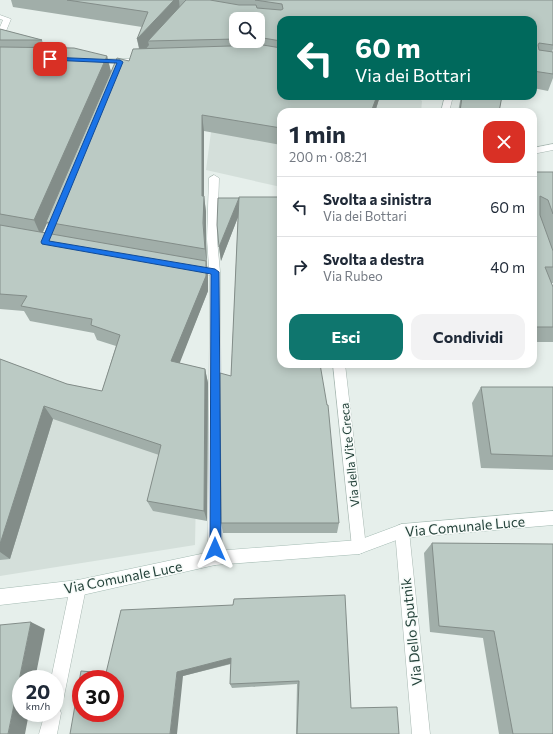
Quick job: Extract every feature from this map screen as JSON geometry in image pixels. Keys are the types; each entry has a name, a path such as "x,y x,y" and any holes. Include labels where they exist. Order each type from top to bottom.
{"street":[{"path":"0,17 7,19 0,36"},
{"path":"82,60 119,65 142,61"},
{"path":"537,150 553,147"},
{"path":"214,178 212,239 215,272 215,558"},
{"path":"184,267 215,272"},
{"name":"Via della Vite Greca","path":"339,368 359,547"},
{"name":"Via Comunale Luce","path":"0,597 78,588 215,558 359,547 402,531 553,518"},
{"name":"Via Dello Sputnik","path":"402,531 421,734"},
{"path":"61,670 78,588"},
{"path":"48,734 50,722"}],"shaded area":[{"path":"219,71 277,94 277,100 422,101 421,108 277,108 277,186 206,170"},
{"path":"0,373 197,444 195,545 0,576"}],"building":[{"path":"67,0 174,0 137,39 148,12"},
{"path":"186,0 210,0 239,5 256,5 257,8 281,10 283,9 282,4 255,0 553,0 553,45 539,43 538,45 539,50 553,52 553,74 537,72 537,16 277,16 277,40 265,38 265,12 229,12 229,39 148,41"},
{"path":"0,29 42,40 0,40"},
{"path":"265,45 277,47 277,100 376,100 372,108 277,108 277,127 202,115 202,196 204,196 203,223 205,249 46,222 117,58 129,61 133,49 229,46 229,48 265,48"},
{"path":"0,47 74,48 107,56 34,220 0,214"},
{"path":"462,100 501,100 500,108 460,108"},
{"path":"537,172 553,172 553,214 548,200 540,196 540,215 553,251 553,267 545,267 553,287 553,327 537,327"},
{"path":"239,197 277,197 277,368 321,368 328,405 339,523 221,523 220,373 231,376"},
{"path":"218,198 239,198 219,247 217,225"},
{"path":"0,225 206,261 206,276 171,361 205,369 204,511 147,501 161,445 44,406 0,544 0,359 67,384 102,391 120,335 91,325 92,319 21,306 27,296 0,294"},
{"path":"481,387 553,387 553,456 491,454"},
{"path":"432,543 553,544 553,734 513,734 494,631 439,626"},
{"path":"345,595 351,708 397,707 399,734 297,734 299,681 230,684 231,658 177,672 170,734 70,734 72,722 124,722 124,670 107,670 121,610 233,605 234,599"},
{"path":"31,622 21,670 12,670 12,715 8,734 0,734 0,625"}],"route":[{"path":"50,59 120,62 45,242 215,272 215,549"}]}
